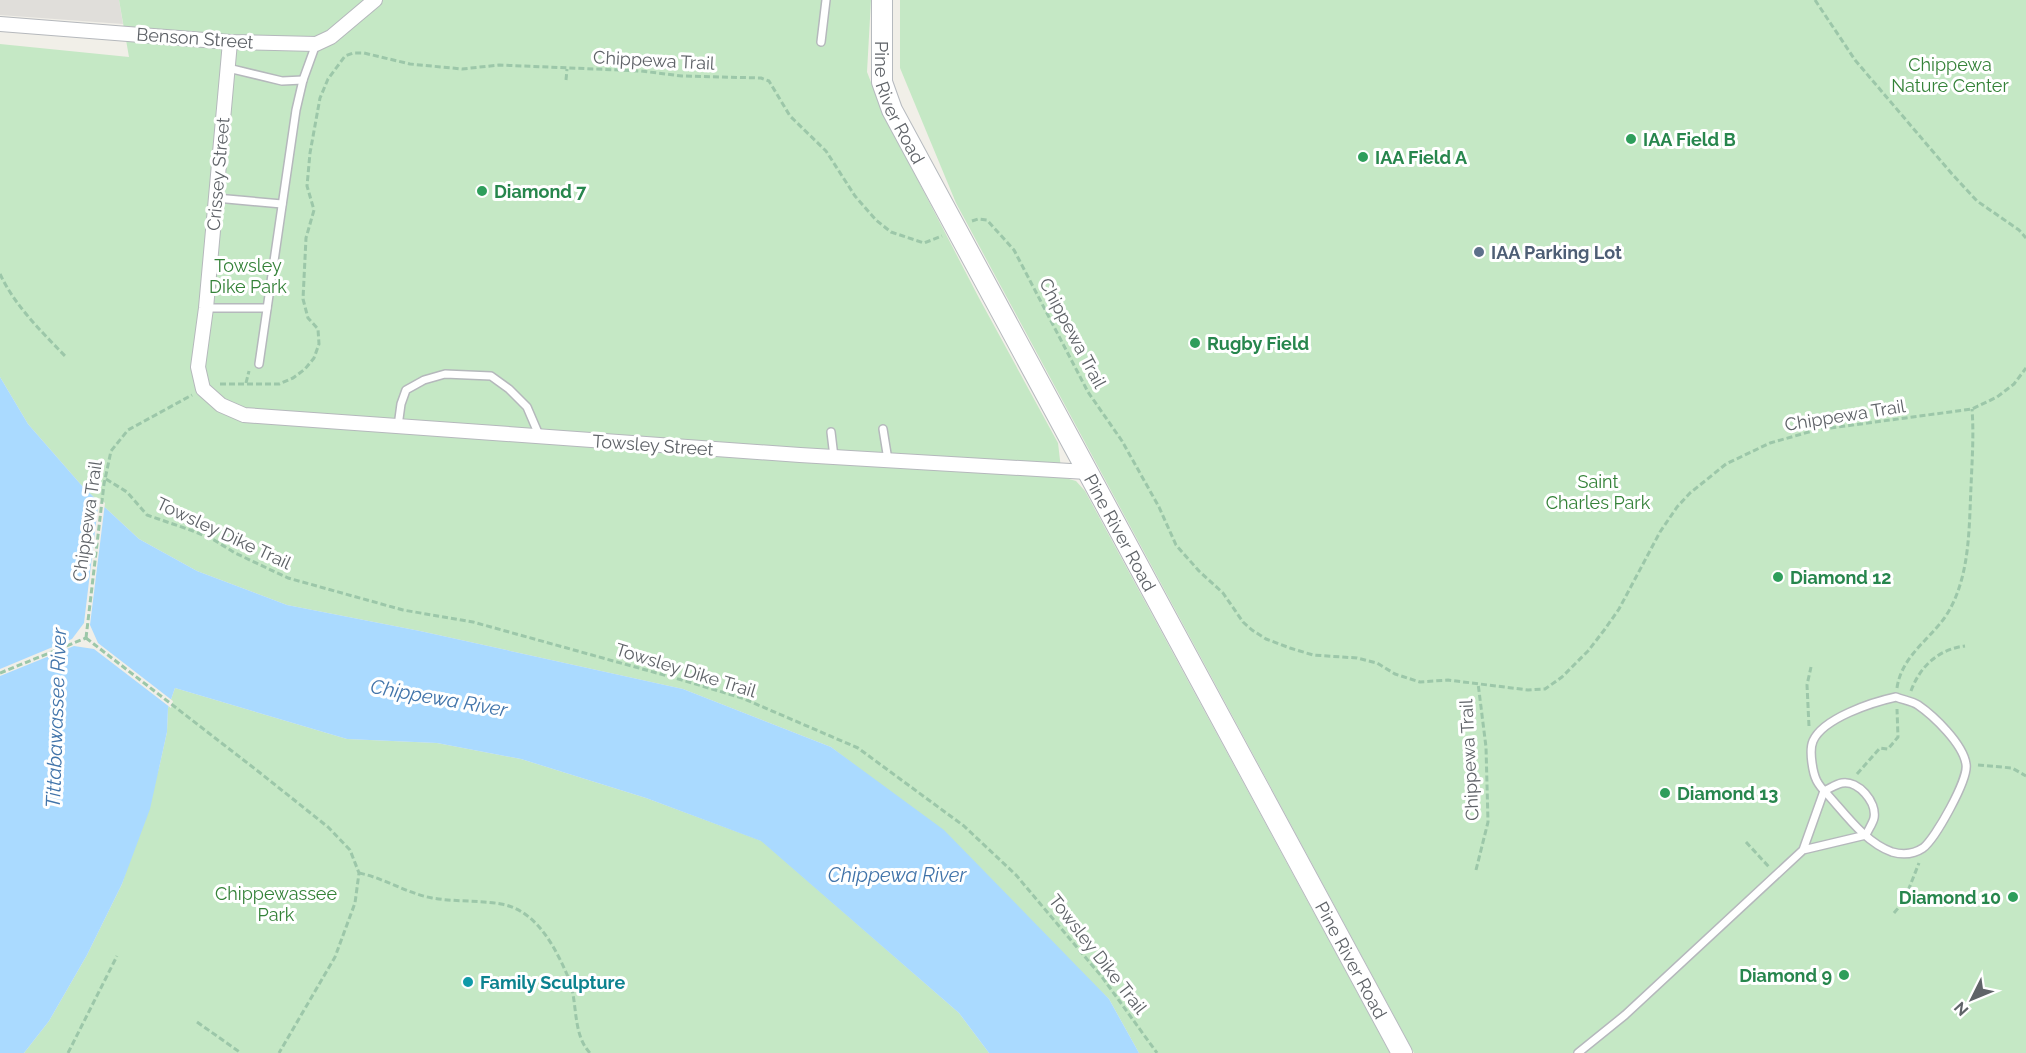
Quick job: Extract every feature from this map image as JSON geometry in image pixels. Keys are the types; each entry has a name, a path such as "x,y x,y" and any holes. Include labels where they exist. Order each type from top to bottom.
{"street":[{"path":"316,44 331,37 375,0"},
{"name":"Pine River Road","path":"882,0 882,82 892,110 1402,1053"},
{"name":"Benson Street","path":"0,24 230,42 316,44"},
{"name":"Crissey Street","path":"203,389 198,367 206,308 230,42"},
{"name":"Towsley Street","path":"203,389 221,405 243,416 1087,472"}],"lane":[{"path":"821,42 826,0"},
{"path":"259,364 289,153 303,80 316,44"},
{"path":"228,68 282,81 303,80"},
{"path":"216,198 282,204"},
{"path":"206,308 267,308"},
{"path":"398,426 401,404 406,390 424,380 445,374 491,376 509,389 527,407 539,436"},
{"path":"883,429 888,460"},
{"path":"831,432 834,457"},
{"path":"1896,697 1908,701 1916,704 1932,717 1950,736 1963,753 1967,766 1960,790 1932,838 1914,853 1901,854 1891,852 1866,836 1824,791 1814,777 1810,752 1814,740 1835,719 1882,700 1896,697"},
{"path":"1578,1053 1625,1016 1803,849 1824,791 1842,783 1848,784 1858,787 1873,803 1874,818 1866,836"},
{"path":"1803,849 1866,836"}],"path":[{"path":"1815,0 1855,60 1952,174 1977,201 2019,230 2026,238"},
{"name":"Chippewa Trail","path":"86,638 104,484 111,451 128,430 210,385 229,382 279,384 293,378 315,358 319,344 318,329 308,318 303,299 306,238 314,210 307,186 310,153 321,98 328,79 345,56 353,52 410,64 462,69 499,65 640,71 682,76 761,78 769,81 790,116 826,151 859,202 891,232 924,243 978,219 987,220 1014,250 1088,392 1122,441 1154,498 1176,545 1222,593 1243,622 1266,639 1290,648 1312,655 1357,658 1377,663 1395,674 1420,682 1448,680 1528,690 1545,689 1562,677 1588,651 1619,609 1660,532 1677,507 1690,493 1737,457 1770,443 1816,430 1972,409 2005,391 2014,384 2026,368"},
{"path":"566,80 567,69"},
{"path":"0,274 32,321 65,356"},
{"path":"1848,784 1880,748 1888,749 1898,737 1897,684 1906,664 1919,645 1948,612 1961,582 1969,535 1974,429 1972,409"},
{"name":"Towsley Dike Trail","path":"106,479 127,492 147,514 214,540 235,553 288,578 403,610 473,622 682,680 742,699 858,748 964,826 1016,875 1102,977 1157,1053"},
{"path":"0,673 86,638 328,827 350,850 359,873 355,903 335,957 279,1053"},
{"path":"1908,701 1914,685 1931,660 1941,651 1965,646"},
{"path":"1810,752 1807,685 1811,667"},
{"name":"Chippewa Trail","path":"1476,870 1488,822 1486,747 1478,683"},
{"path":"1967,766 1984,764 2012,768 2026,776"},
{"path":"1746,842 1776,875"},
{"path":"1894,913 1904,901 1924,847"},
{"path":"359,873 376,877 406,891 434,898 503,904 526,914 545,933 558,954 572,988 578,1024 586,1049 590,1053"},
{"path":"68,1053 117,956"},
{"path":"196,1022 242,1053"}],"shaded area":[{"path":"0,0 119,0 123,24 0,15"}],"green space":[{"name":"Towsley Dike Park","path":"119,0 871,0 867,72 883,113 979,298 1058,443 1062,477 1076,481 1085,491 1390,1053 1139,1053 1109,999 883,787 831,747 683,689 420,631 287,605 197,571 139,539 83,487 28,424 0,377 0,44 129,57"},
{"name":"Saint Charles Park","path":"900,0 2026,0 2026,1053 1414,1053 956,203 900,68"},
{"name":"Chippewassee Park","path":"175,688 347,739 437,743 521,759 646,798 762,841 959,1013 989,1053 24,1053 49,1021 87,955 122,884 159,768 167,732 168,708"}],"water":[{"path":"0,377 28,424 83,487 139,539 197,571 287,605 420,631 683,689 831,747 944,830 1109,999 1139,1053 989,1053 959,1013 761,841 646,798 521,759 437,743 347,739 175,688 168,708 167,732 150,809 122,884 87,955 49,1021 24,1053 0,1053"}],"pier":[{"path":"99,498 105,503 90,625 98,643 173,701 171,708 94,649 74,646 0,676 0,669 72,639 84,623"}],"place":[{"name":"IAA Field B","path":"1631,139"},
{"name":"IAA Field A","path":"1363,157"},
{"name":"Diamond 7","path":"482,191"},
{"name":"IAA Parking Lot","path":"1479,252"},
{"name":"Rugby Field","path":"1195,343"},
{"name":"Diamond 12","path":"1778,577"},
{"name":"Diamond 13","path":"1665,793"},
{"name":"Diamond 10","path":"2013,897"},
{"name":"Diamond 9","path":"1844,975"},
{"name":"Family Sculpture","path":"468,982"}],"park label":[{"name":"Chippewa Nature Center","path":"1950,74"}],"water label":[{"name":"Chippewa River","path":"439,698"},
{"name":"Tittabawassee River","path":"56,718"},
{"name":"Chippewa River","path":"897,875"}]}
